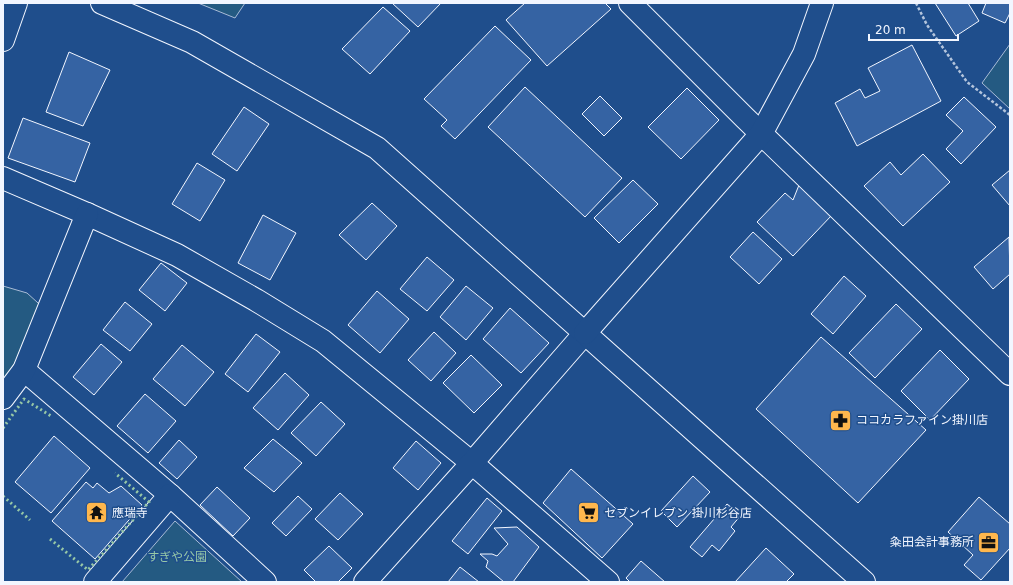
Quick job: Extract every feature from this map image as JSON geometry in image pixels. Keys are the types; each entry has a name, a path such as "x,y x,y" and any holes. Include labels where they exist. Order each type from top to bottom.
{"street":[{"path":"3,40 16,3"},
{"path":"102,3 192,42 377,148 864,582"},
{"path":"630,3 762,134 1010,374"},
{"path":"365,582 762,134 804,54 822,3"},
{"path":"3,178 87,214 176,255 256,300 323,341 472,463 608,582"},
{"path":"3,398 24,370 87,214"},
{"path":"24,370 170,496 265,582"},
{"path":"95,582 170,496"}],"path":[{"path":"916,3 927,25 967,82 1010,115"}],"green space":[{"path":"198,3 245,3 235,18"},
{"path":"1010,44 1010,109 982,83"},
{"path":"3,286 27,293 48,312 3,394"},
{"name":"すぎや公園","path":"175,521 242,582 122,582"}],"building":[{"path":"392,3 441,3 418,27"},
{"path":"525,3 605,3 611,9 547,66 506,20"},
{"path":"935,3 968,3 979,21 956,36"},
{"path":"986,3 1010,3 1010,13 1005,23 982,13"},
{"path":"383,7 410,31 370,74 342,49"},
{"path":"495,26 531,60 455,139 441,126 447,120 424,99"},
{"path":"912,45 941,101 857,146 835,103 860,89 865,98 880,91 868,68"},
{"path":"69,52 110,70 83,126 46,112"},
{"path":"525,87 622,178 585,217 488,127"},
{"path":"687,88 719,120 681,159 648,127"},
{"path":"600,96 622,118 604,136 582,114"},
{"path":"964,97 996,127 961,164 946,149 963,131 946,115"},
{"path":"244,107 269,124 237,171 212,154"},
{"path":"23,118 90,143 75,182 8,158"},
{"path":"923,154 950,182 903,226 864,186 890,162 901,175"},
{"path":"197,163 225,180 200,221 172,204"},
{"path":"1010,170 1010,206 992,185"},
{"path":"633,180 658,204 619,243 594,218"},
{"path":"799,185 832,215 793,256 757,222 785,193 793,200"},
{"path":"372,203 397,226 366,260 339,235"},
{"path":"263,215 296,233 270,280 238,263"},
{"path":"753,232 782,259 759,284 730,257"},
{"path":"1009,237 1010,274 993,289 974,267"},
{"path":"427,257 454,280 427,311 400,289"},
{"path":"161,263 187,283 165,311 139,290"},
{"path":"844,276 866,296 833,334 811,314"},
{"path":"466,286 493,308 466,340 440,317"},
{"path":"377,291 409,319 380,353 348,325"},
{"path":"125,302 152,324 130,351 103,330"},
{"path":"896,304 922,329 875,378 849,353"},
{"path":"510,308 549,343 521,373 483,339"},
{"path":"434,332 456,353 431,381 408,360"},
{"path":"256,334 280,352 248,392 225,374"},
{"name":"ココカラファイン掛川店","path":"821,337 926,430 858,503 756,409"},
{"path":"101,344 122,362 94,395 73,377"},
{"path":"182,345 214,372 185,406 153,379"},
{"path":"940,350 969,379 930,420 901,391"},
{"path":"471,355 502,385 474,413 443,383"},
{"path":"285,373 309,395 278,430 253,408"},
{"path":"145,394 176,421 148,453 117,426"},
{"path":"321,402 345,424 316,456 291,433"},
{"path":"54,436 90,468 51,513 15,482"},
{"path":"273,439 302,463 274,492 244,468"},
{"path":"179,440 197,457 177,479 159,463"},
{"path":"416,441 441,463 418,490 393,468"},
{"name":"セブンイレブン 掛川杉谷店","path":"571,469 633,524 602,558 543,503"},
{"path":"693,476 710,492 677,527 661,511"},
{"name":"應瑞寺","path":"86,482 93,488 97,483 109,493 121,486 142,505 95,559 52,521"},
{"path":"217,487 250,518 233,536 200,505"},
{"path":"340,493 363,514 338,540 315,519"},
{"path":"298,496 312,509 286,536 272,523"},
{"path":"979,497 1010,524 1010,548 981,580 964,565 973,555 948,532"},
{"path":"487,498 502,511 468,554 452,541"},
{"path":"727,504 741,515 731,527 735,531 719,551 712,545 702,557 690,547"},
{"path":"517,527 539,547 513,582 504,582 486,567 488,561 480,554 492,554 497,556 508,544 494,528"},
{"path":"329,546 352,568 338,582 316,582 304,570"},
{"path":"766,548 794,574 786,582 735,582"},
{"path":"641,561 665,582 630,582 626,578"},
{"path":"460,567 479,582 448,582"}],"hedge":[{"path":"3,428 24,399 51,416"},
{"path":"50,539 88,570 149,502 115,473"},
{"path":"3,496 30,520"}],"place":[{"name":"ココカラファイン掛川店","path":"841,420"},
{"name":"應瑞寺","path":"97,513"},
{"name":"セブンイレブン 掛川杉谷店","path":"588,513"},
{"name":"粂田会計事務所","path":"989,542"}]}
